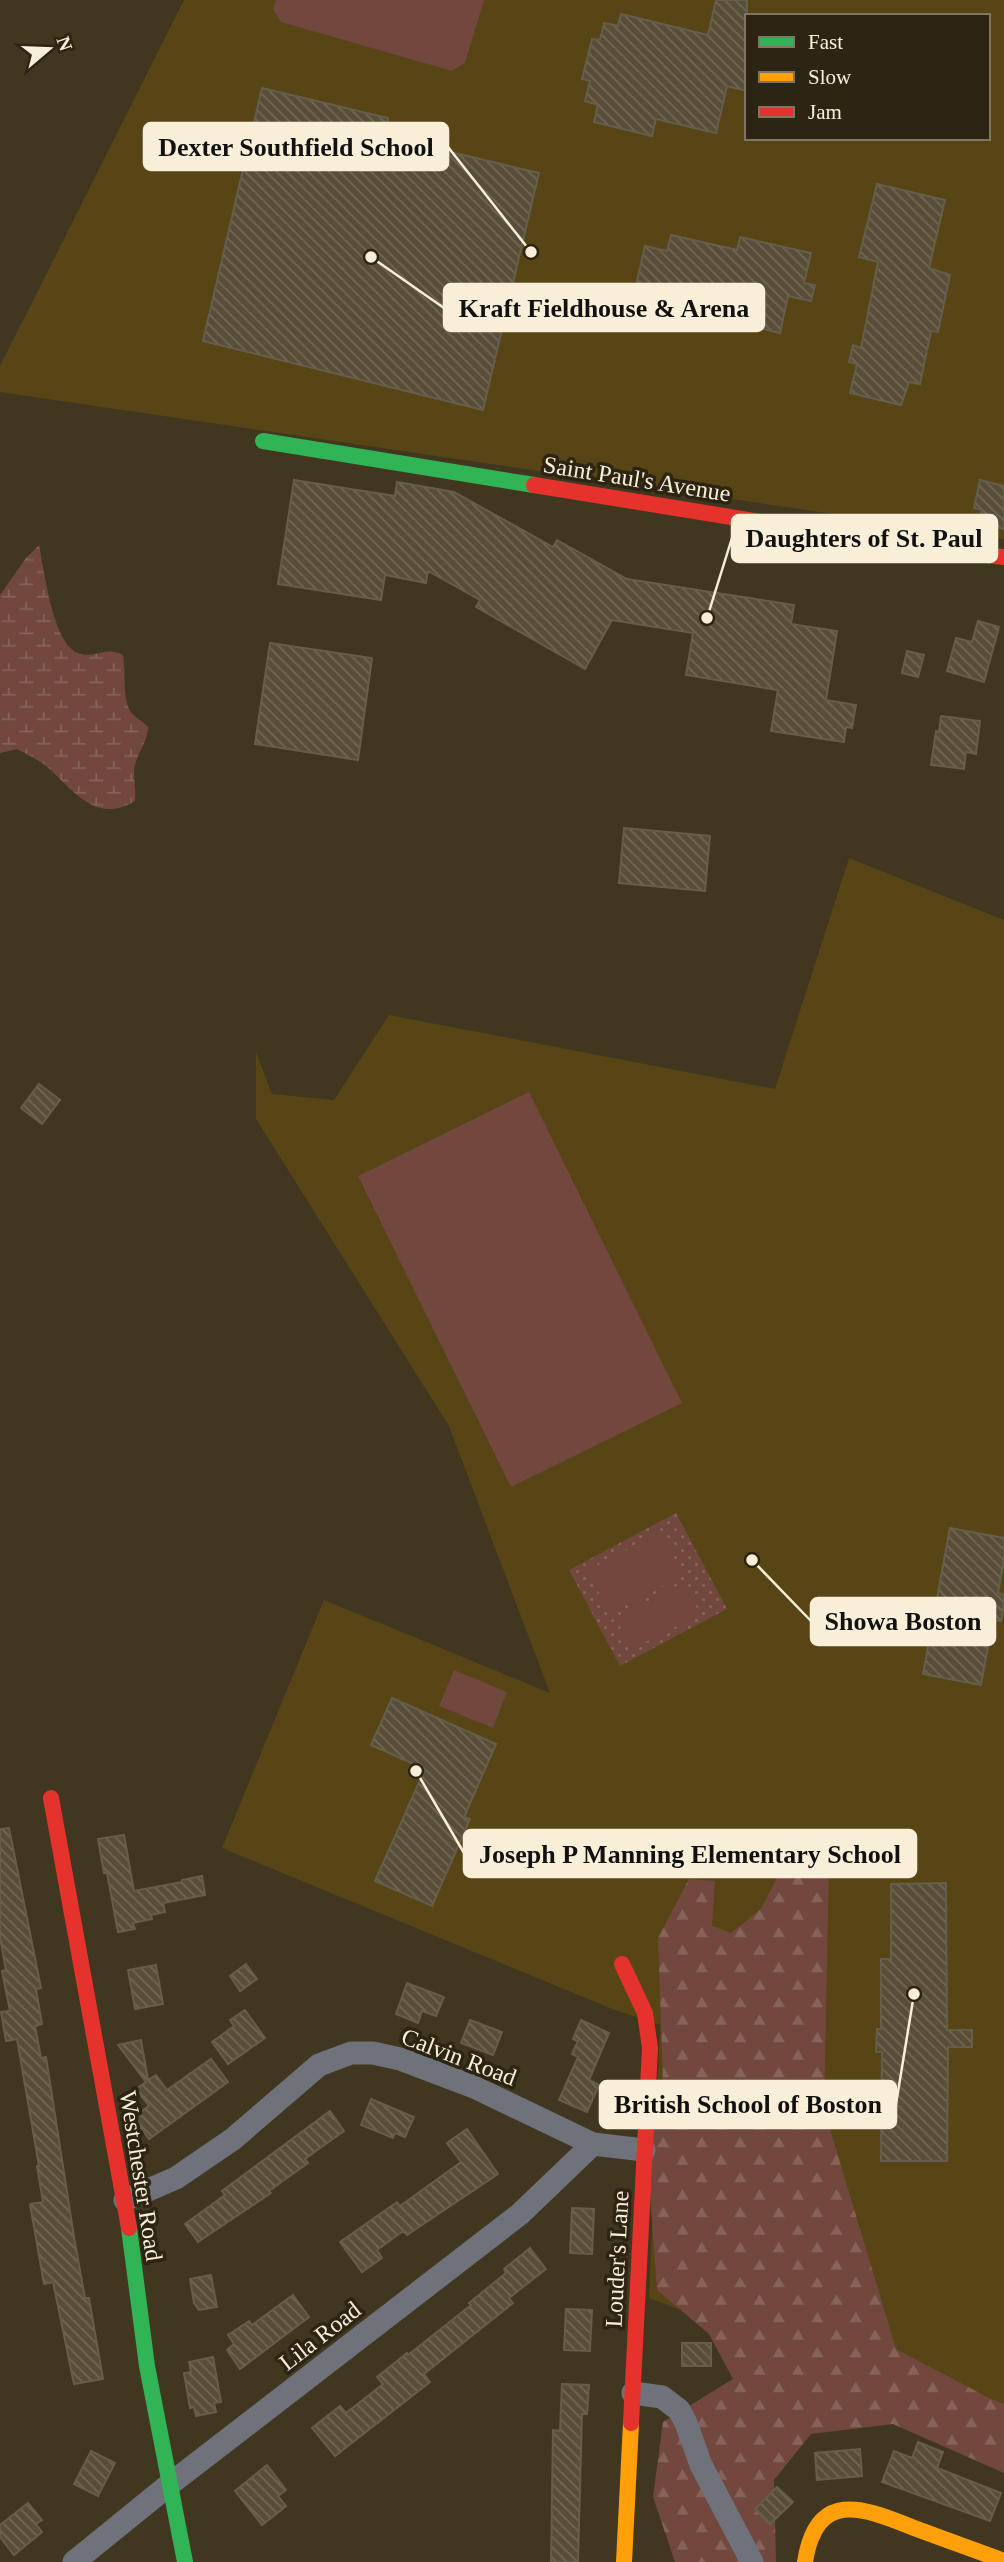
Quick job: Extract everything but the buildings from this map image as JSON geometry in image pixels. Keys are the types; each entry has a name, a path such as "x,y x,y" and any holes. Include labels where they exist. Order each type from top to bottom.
{"street":[{"name":"Saint Paul's Avenue","path":"263,441 908,547 1004,557"},
{"name":"Westchester Road","path":"51,1798 125,2200 147,2366 184,2562"},
{"name":"Louder's Lane","path":"622,1964 645,2007 649,2024 650,2076 624,2562"},
{"name":"Calvin Road","path":"125,2200 176,2178 233,2138 319,2066 351,2053 373,2053 400,2059 474,2087 593,2144 644,2150"},
{"name":"Lila Road","path":"74,2562 170,2484 520,2214 593,2144"},
{"path":"633,2393 662,2397 679,2410 701,2465 751,2562"},
{"path":"805,2562 810,2538 819,2525 834,2514 849,2508 882,2516 1004,2561"}],"shaded area":[{"path":"184,0 1004,0 1004,539 0,392 0,366"},
{"path":"849,858 1004,920 1004,2433 649,2298 660,2025 615,2010 222,1848 324,1600 550,1693 449,1426 256,1119 256,1052 272,1094 334,1100 389,1015 775,1089"}],"green space":[{"path":"276,0 484,0 465,63 452,71 281,22 273,9"},
{"path":"39,545 51,607 63,638 71,649 81,654 112,652 123,655 128,707 148,727 135,765 135,801 121,807 108,809 86,802 46,766 17,749 0,753 0,595 26,558"},
{"path":"529,1092 682,1403 511,1487 358,1176"},
{"path":"676,1513 727,1609 620,1666 569,1570"},
{"path":"660,1532 683,1575 610,1614 587,1571"},
{"path":"683,1583 700,1614 632,1649 616,1618"},
{"path":"454,1670 507,1692 493,1728 439,1706"},
{"path":"816,1847 829,1864 824,2109 896,2349 1004,2404 1004,2473 893,2424 811,2434 774,2480 776,2562 675,2562 653,2497 663,2422 733,2379 709,2334 657,2290 646,2141 663,2082 658,1938 689,1879 715,1881 712,1926 731,1933 761,1909 789,1854"}],"traffic: fast":[{"path":"263,441 534,485"},
{"path":"129,2228 147,2366 185,2562"}],"traffic: slow":[{"path":"624,2562 631,2423"},
{"path":"805,2562 811,2538 821,2522 833,2513 847,2510 881,2515 1004,2561"}],"traffic: jam":[{"path":"534,485 908,546 1004,557"},
{"path":"51,1798 129,2228"},
{"path":"622,1964 645,2013 650,2048 631,2423"}],"place":[{"name":"Dexter Southfield School","path":"531,252"},
{"name":"Kraft Fieldhouse & Arena","path":"371,257"},
{"name":"Daughters of St. Paul","path":"707,618"},
{"name":"Showa Boston","path":"752,1560"},
{"name":"Joseph P Manning Elementary School","path":"416,1771"},
{"name":"British School of Boston","path":"914,1994"}]}
